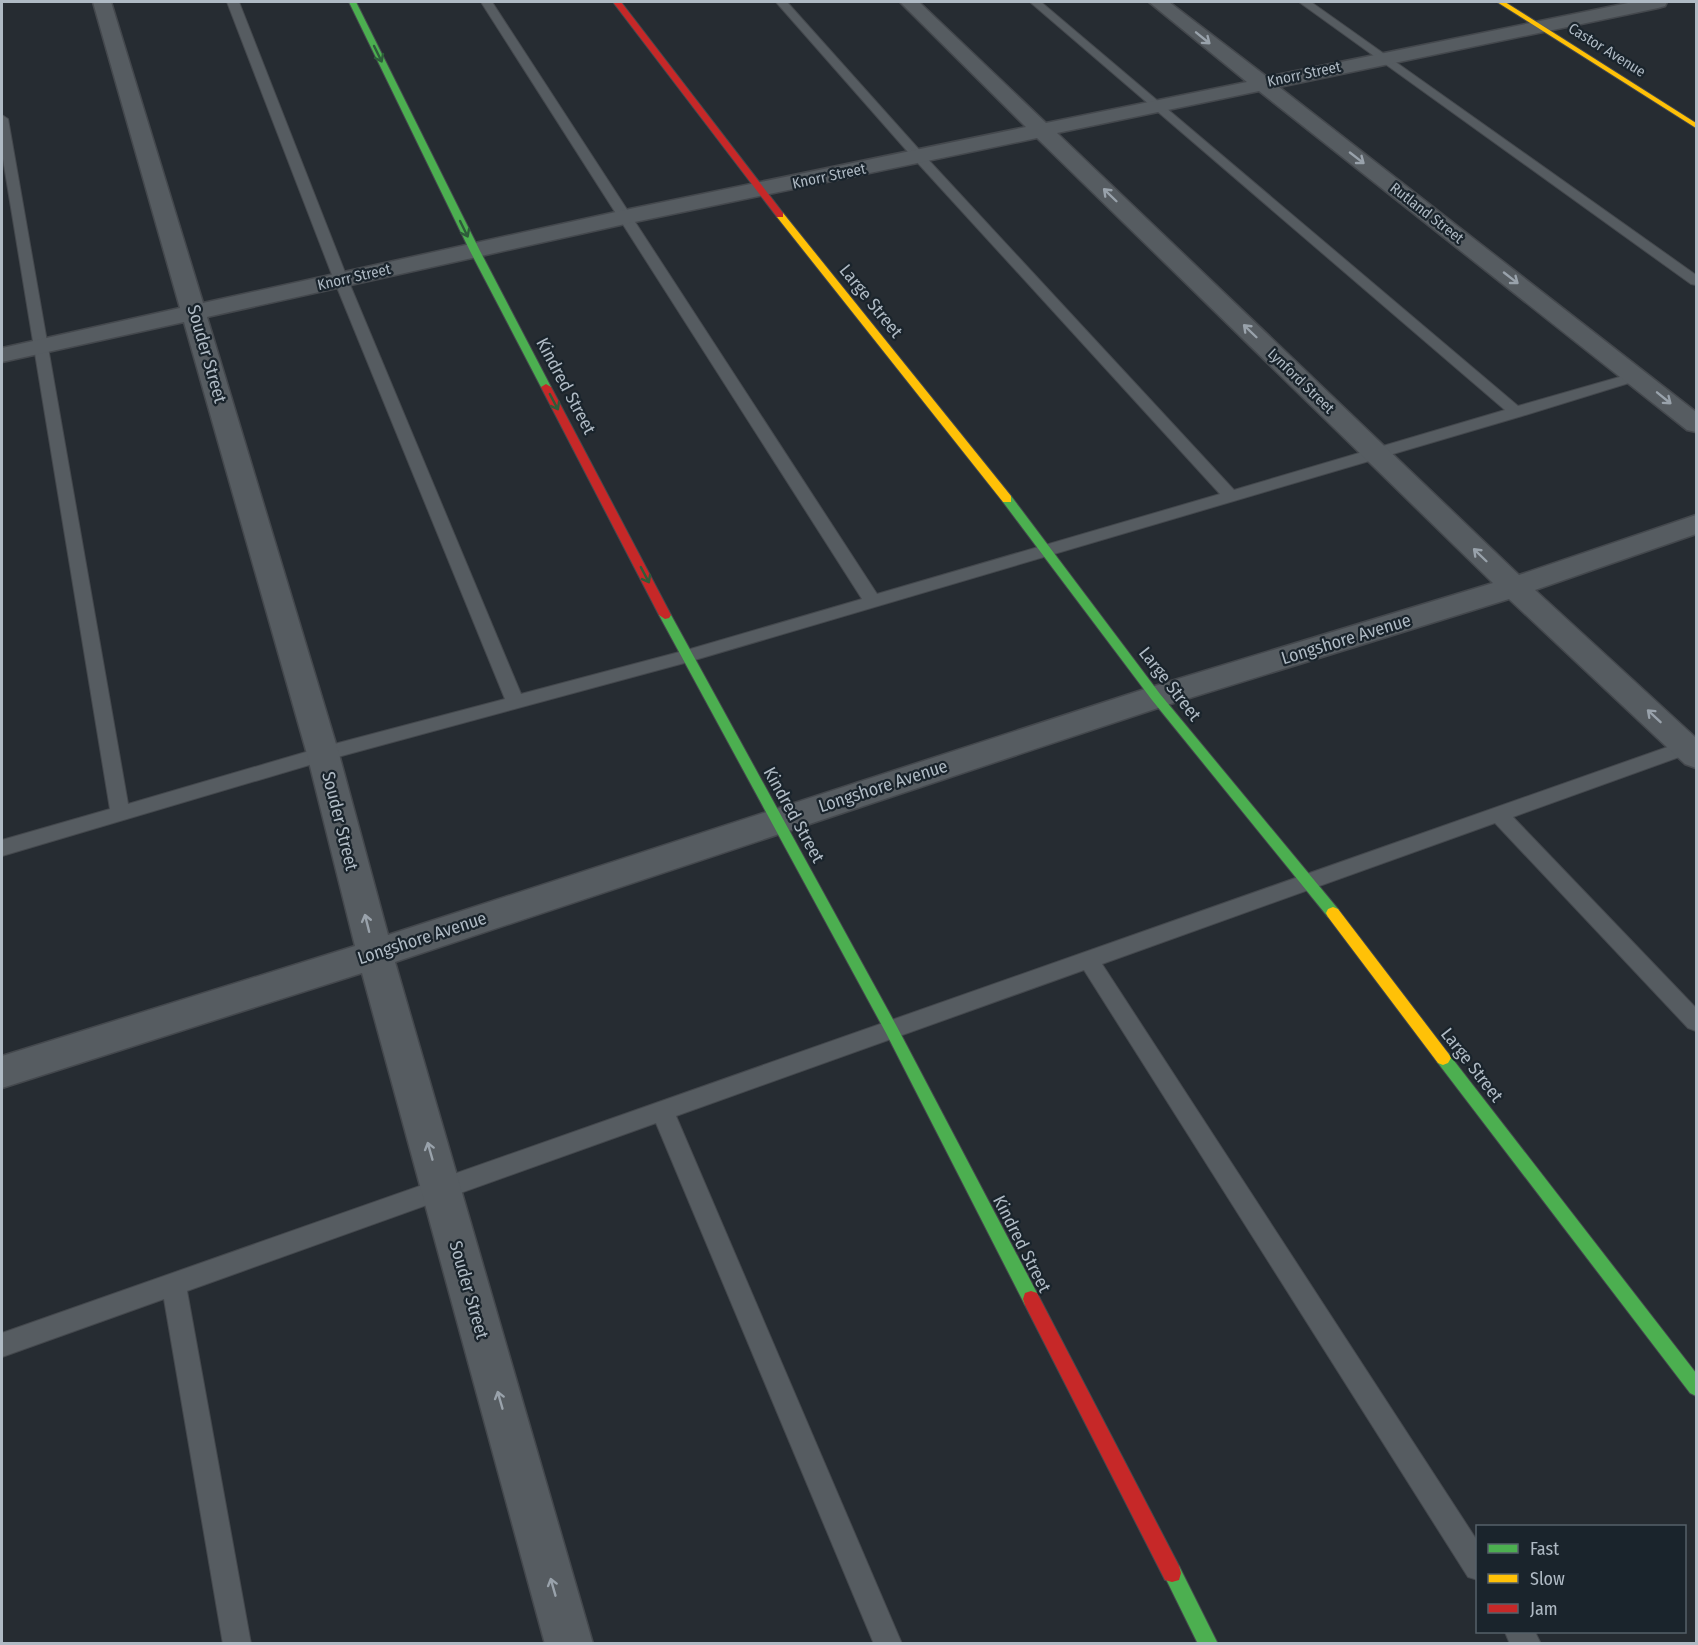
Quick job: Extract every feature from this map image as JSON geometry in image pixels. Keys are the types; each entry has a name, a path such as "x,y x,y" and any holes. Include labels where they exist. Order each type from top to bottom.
{"street":[{"name":"Souder Street","path":"102,2 323,754 375,954 569,1644"},
{"name":"Kindred Street","path":"352,2 475,251 688,656 891,1029 1209,1644"},
{"name":"Large Street","path":"617,2 760,190 1046,549 1156,698 1308,881 1696,1387"},
{"name":"Lynford Street","path":"909,2 1044,130 1514,587 1693,749"},
{"name":"Rutland Street","path":"1158,2 1696,424"},
{"name":"Castor Avenue","path":"1501,2 1696,126"},
{"name":"Knorr Street","path":"2,355 625,217 1658,2"},
{"name":"Longshore Avenue","path":"2,1072 375,954 776,820 1156,698 1514,587 1696,524"}],"lane":[{"path":"233,2 342,280 515,702"},
{"path":"486,2 872,601"},
{"path":"782,2 919,156 1231,496"},
{"path":"1035,2 1517,412"},
{"path":"1305,2 1696,281"},
{"path":"2,119 120,812"},
{"path":"2,848 323,754 688,656 1046,549 1378,455 1637,376"},
{"path":"2,1345 1498,814 1693,749"},
{"path":"1498,814 1696,1022"},
{"path":"1088,959 1476,1564"},
{"path":"662,1110 888,1644"},
{"path":"173,1283 237,1644"}],"traffic: fast":[{"path":"352,2 475,251 546,387"},
{"path":"1007,499 1156,697 1333,913"},
{"path":"665,615 891,1029 1031,1299"},
{"path":"1443,1058 1696,1387"},
{"path":"1172,1573 1209,1644"}],"traffic: slow":[{"path":"1501,2 1696,126"},
{"path":"780,215 1007,499"},
{"path":"1333,913 1443,1058"}],"traffic: jam":[{"path":"617,2 780,215"},
{"path":"546,387 665,615"},
{"path":"1031,1299 1172,1573"}]}
